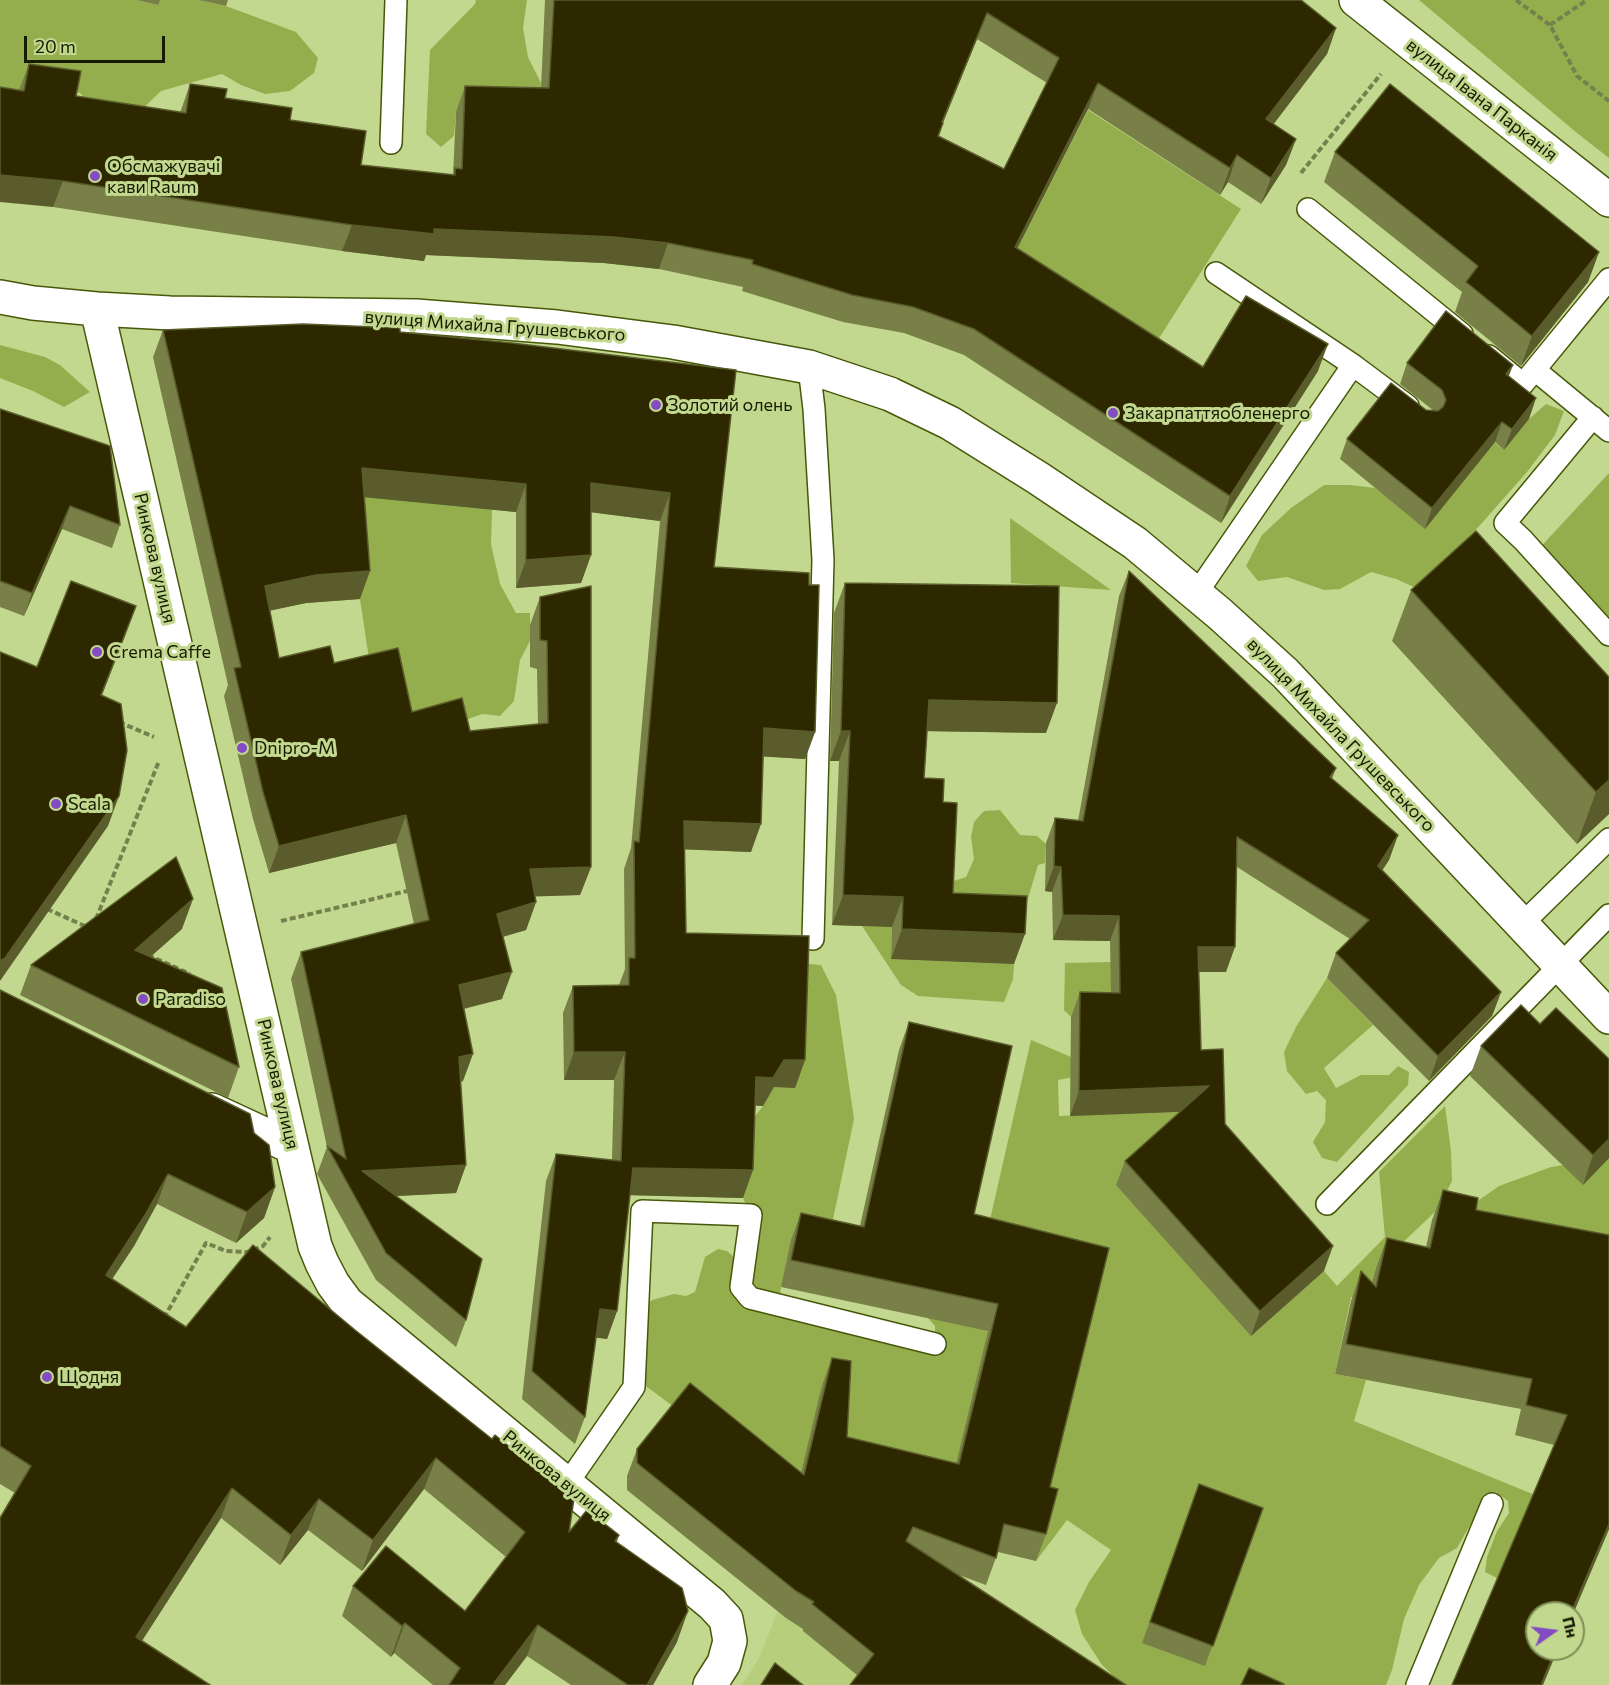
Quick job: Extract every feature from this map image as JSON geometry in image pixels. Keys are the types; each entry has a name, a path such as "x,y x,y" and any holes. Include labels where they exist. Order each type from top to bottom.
{"street":[{"name":"вулиця Івана Парканія","path":"1356,0 1609,200"},
{"name":"вулиця Михайла Грушевського","path":"0,297 33,303 170,313 416,316 557,327 674,342 809,367 890,394 950,423 1038,478 1135,543 1196,594 1285,673 1609,1017"},
{"name":"Ринкова вулиця","path":"97,309 315,1246 333,1284 347,1303 712,1604 726,1619 730,1641 723,1662 710,1685"},
{"path":"183,1096 292,1147"}],"lane":[{"path":"391,142 396,0"},
{"path":"1308,209 1523,384 1609,279"},
{"path":"1216,273 1353,365 1426,420"},
{"path":"1196,594 1353,365"},
{"path":"809,367 814,409 823,560 813,939"},
{"path":"1535,370 1601,424 1505,523 1609,635"},
{"path":"1522,924 1609,839"},
{"path":"1327,1204 1609,915"},
{"path":"567,1484 634,1387 642,1211 751,1215 741,1287 750,1298 935,1344"},
{"path":"1417,1685 1492,1504"}],"path":[{"path":"1516,0 1550,25 1576,76 1609,101"},
{"path":"1550,25 1587,0"},
{"path":"114,720 156,738"},
{"path":"41,906 92,929 162,753"},
{"path":"279,921 407,891"},
{"path":"142,952 193,975"},
{"path":"160,1325 206,1243 226,1251 247,1252 263,1246 274,1232"}],"shaded area":[{"path":"0,0 136,0 158,5 159,0 198,0 226,6 296,32 318,58 314,73 290,91 265,94 241,85 222,74 161,91 136,115 103,117 80,93 37,81 15,118 0,115"},
{"path":"476,0 527,0 523,28 528,57 541,83 540,100 522,114 456,112 454,136 441,147 426,134 430,50 475,4"},
{"path":"1419,0 1609,0 1609,158 1577,133"},
{"path":"1088,110 1241,209 1144,362 1005,273"},
{"path":"0,345 45,357 60,365 90,392 64,407 0,378"},
{"path":"1546,404 1564,411 1555,435 1527,472 1443,567 1414,587 1371,572 1340,589 1324,590 1287,577 1258,581 1246,566 1262,535 1291,508 1324,485 1375,488 1425,528 1457,413 1504,450 1529,419"},
{"path":"494,445 491,544 500,584 516,613 530,613 530,641 520,660 514,701 500,716 482,714 452,725 402,728 372,679 360,599 350,474"},
{"path":"1609,473 1609,635 1535,553"},
{"path":"1010,518 1111,590 1011,583"},
{"path":"1000,810 1020,835 1037,836 1046,844 1045,863 1038,865 1026,905 931,922 951,882 966,877 974,859 971,837 974,822 984,811"},
{"path":"862,926 892,927 891,959 1014,964 1013,979 1004,1002 918,996 901,985"},
{"path":"1111,962 1111,989 1148,989 1071,1017 1064,1010 1065,963"},
{"path":"799,963 821,965 836,995 854,1119 827,1248 781,1287 779,1305 935,1344 935,1326 928,1318 943,1248 989,1224 1031,1040 1071,1057 1191,1055 1058,1080 1059,1116 1179,1112 1190,1120 1251,1336 1324,1271 1337,1286 1385,1237 1379,1172 1445,1106 1452,1181 1438,1209 1376,1268 1368,1300 1351,1297 1335,1374 1366,1380 1354,1421 1535,1495 1499,1579 1485,1572 1487,1557 1497,1531 1509,1513 1508,1501 1496,1492 1484,1494 1457,1548 1439,1558 1419,1585 1404,1619 1392,1670 1386,1685 1123,1685 1102,1665 1082,1634 1075,1610 1089,1582 1111,1550 1067,1520 1036,1561 807,1451 795,1497 635,1378 638,1312 652,1300 674,1294 686,1296 695,1292 705,1257 718,1249 727,1251 735,1258 751,1215 743,1198 745,1129 774,1087 795,1088"},
{"path":"1327,978 1373,1025 1324,1068 1336,1088 1361,1075 1389,1075 1398,1066 1409,1072 1408,1085 1337,1162 1322,1158 1313,1142 1325,1122 1326,1100 1317,1091 1306,1094 1287,1071 1284,1052 1296,1027"},
{"path":"1609,1158 1609,1266 1468,1228 1479,1200 1499,1186 1551,1167"},
{"path":"795,1588 1042,1685 742,1685 759,1658 777,1613"}],"building":[{"path":"554,0 1301,0 1336,28 1266,119 1296,139 1271,178 1237,155 1230,168 1098,83 1015,247 1203,367 1246,296 1328,344 1230,496 974,329 913,307 852,295 752,264 753,260 668,243 614,237 434,229 434,234 352,225 63,181 0,175 0,87 24,91 29,64 81,71 76,96 186,113 190,84 227,89 225,98 292,108 290,120 366,131 361,165 455,175 455,168 462,169 465,86 549,88","holes":["987,13 1059,58 1004,169 938,136"]},
{"path":"1390,84 1599,252 1532,336 1466,282 1478,266 1335,152"},
{"path":"1446,311 1513,365 1506,374 1536,398 1512,429 1502,422 1432,508 1347,439 1391,383 1426,410 1438,411 1443,407 1446,400 1442,390 1407,363"},
{"path":"303,324 400,328 400,332 736,370 714,567 809,573 809,585 819,585 815,732 764,728 761,824 684,821 686,933 809,936 805,1060 784,1060 773,1078 756,1077 753,1170 633,1168 617,1311 600,1309 585,1417 532,1371 556,1154 621,1161 625,1052 574,1052 573,986 629,985 629,958 635,958 634,841 639,842 670,493 591,483 591,555 526,560 526,484 362,468 370,571 316,575 265,586 279,658 330,646 334,663 398,648 412,712 462,698 470,731 548,723 547,641 540,640 540,597 591,586 591,867 530,869 536,902 497,914 512,972 459,985 473,1054 459,1057 466,1165 362,1171 482,1259 466,1320 386,1253 327,1146 346,1159 301,952 429,920 406,815 279,846 263,792 234,668 241,667 163,330"},
{"path":"0,409 110,446 120,525 70,506 32,593 0,581"},
{"path":"1476,531 1609,677 1609,780 1596,792 1411,590"},
{"path":"1129,571 1336,768 1330,777 1398,835 1378,866 1501,992 1438,1056 1336,953 1369,920 1237,837 1235,947 1198,947 1201,1050 1223,1049 1225,1124 1333,1246 1260,1311 1125,1161 1209,1086 1079,1091 1080,992 1120,993 1119,916 1063,915 1061,867 1054,866 1055,818 1083,821"},
{"path":"71,581 136,606 101,695 121,704 127,750 119,796 5,958 0,961 0,652 37,667"},
{"path":"845,583 1059,586 1057,703 929,700 924,778 944,779 943,802 957,803 953,893 1027,896 1025,934 902,929 903,897 843,895 850,731 841,731"},
{"path":"176,857 193,899 135,950 222,988 239,1067 31,965"},
{"path":"0,990 250,1114 254,1133 269,1145 275,1187 247,1212 168,1174 145,1215 106,1275 186,1327 253,1245 492,1439 495,1435 574,1499 569,1532 587,1510 619,1535 615,1541 682,1588 688,1611 647,1685 628,1685 538,1625 494,1683 497,1685 449,1685 460,1668 405,1623 402,1626 353,1586 386,1546 465,1611 525,1532 436,1458 373,1540 319,1499 291,1535 232,1488 136,1637 210,1685 0,1685 0,1518 31,1466 0,1446"},
{"path":"1521,1005 1540,1024 1556,1008 1609,1059 1609,1139 1593,1155 1481,1046"},
{"path":"909,1022 1012,1046 974,1214 1109,1248 1050,1487 1058,1489 1046,1534 1004,1524 996,1558 913,1527 906,1541 1126,1685 850,1685 874,1654 812,1604 814,1602 796,1591 637,1463 637,1449 690,1383 804,1475 832,1358 851,1361 847,1437 959,1464 998,1304 791,1260 801,1213 864,1227"},
{"path":"1443,1190 1478,1198 1476,1210 1609,1235 1609,1524 1576,1601 1525,1601 1525,1661 1551,1661 1541,1685 1452,1685 1567,1415 1526,1405 1532,1379 1346,1344 1361,1271 1376,1287 1387,1238 1430,1248"},
{"path":"1199,1484 1263,1508 1213,1646 1150,1622"},
{"path":"775,1663 803,1685 761,1685"},
{"path":"1249,1668 1284,1684 1284,1685 1241,1685"}],"place":[{"name":"Обсмажувачі кави Raum","path":"95,176"},
{"name":"Золотий олень","path":"656,405"},
{"name":"Закарпаттяобленерго","path":"1113,413"},
{"name":"Crema Caffe","path":"97,652"},
{"name":"Dnipro-M","path":"242,748"},
{"name":"Scala","path":"56,804"},
{"name":"Paradiso","path":"143,999"},
{"name":"Щодня","path":"47,1377"}]}
